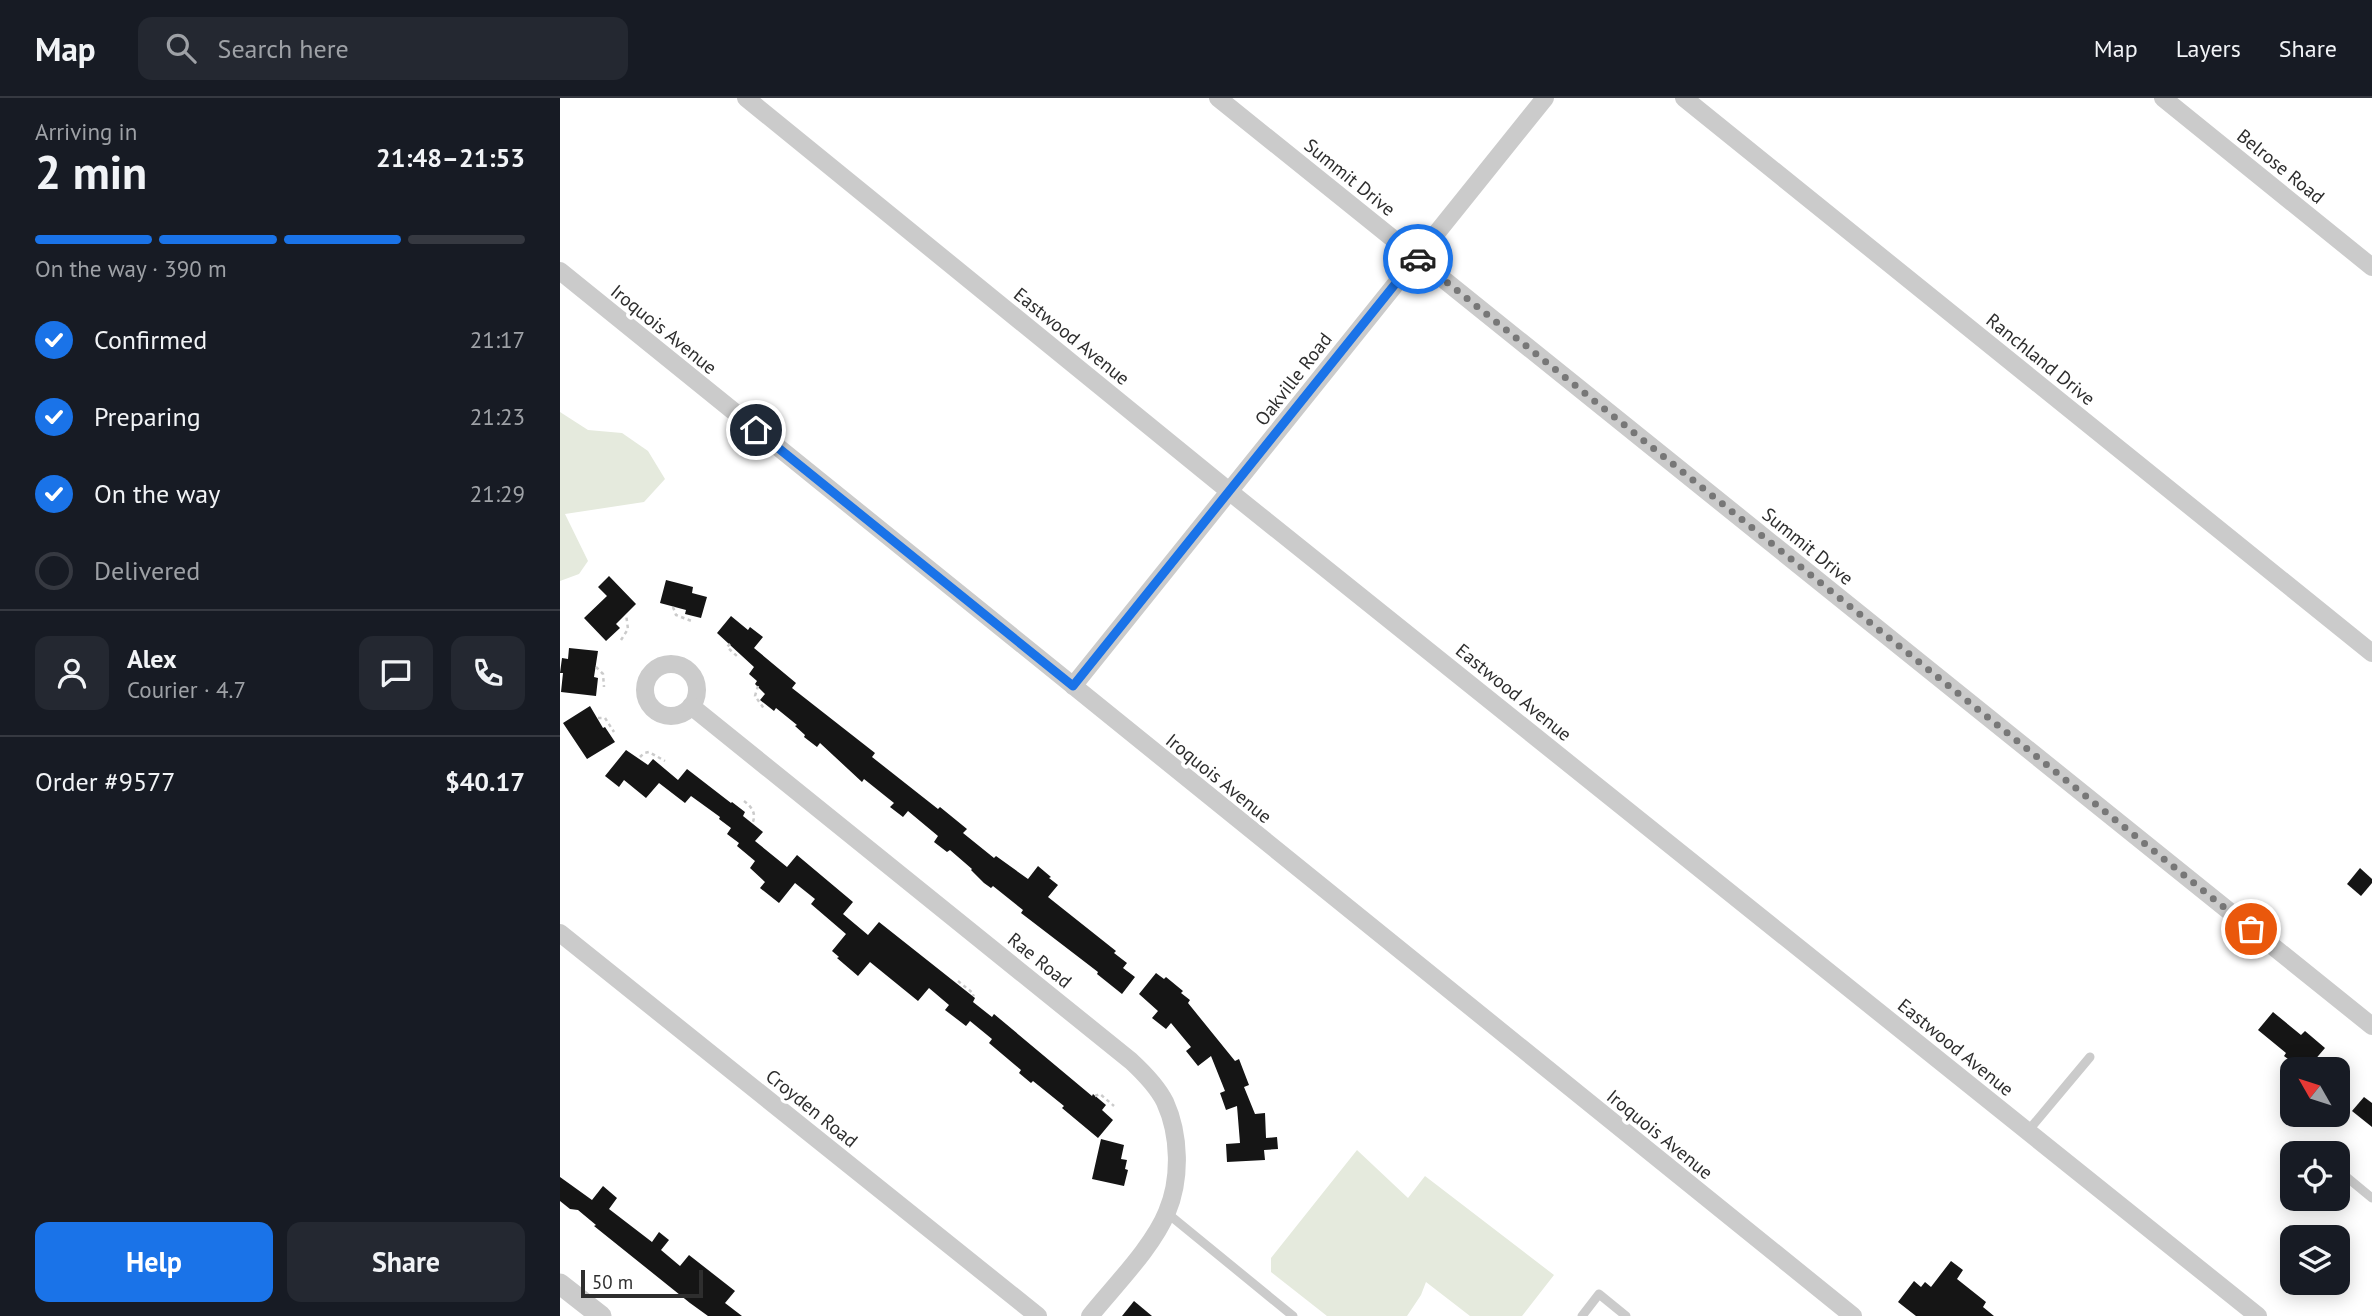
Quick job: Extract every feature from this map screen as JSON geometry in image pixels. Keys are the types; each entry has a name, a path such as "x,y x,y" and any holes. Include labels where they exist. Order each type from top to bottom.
{"street":[{"name":"Eastwood Avenue","path":"746,98 1230,491 2028,1131 2250,1314"},
{"name":"Summit Drive","path":"1218,98 2372,1026"},
{"name":"Oakville Road","path":"1073,686 1545,98"},
{"name":"Ranchland Drive","path":"1684,98 2372,653"},
{"name":"Belrose Road","path":"2163,98 2372,267"},
{"name":"Iroquois Avenue","path":"560,271 1853,1316"},
{"name":"Rae Road","path":"691,706 1142,1072 1165,1102 1175,1143 1177,1167 1167,1213 1151,1239 1090,1316"},
{"name":"Croyden Road","path":"560,933 1038,1316"},
{"path":"560,1284 601,1316"}],"lane":[{"path":"2028,1131 2090,1057"},
{"path":"2350,1180 2372,1198"},
{"path":"1167,1213 1293,1316"},
{"path":"1582,1316 1599,1294 1626,1316"}],"path":[{"path":"673,607 677,615 694,622"},
{"path":"621,640 628,629 626,614"},
{"path":"730,644 727,648 738,657"},
{"path":"596,667 601,669 604,687"},
{"path":"758,686 755,696 765,710"},
{"path":"597,719 605,718 614,732"},
{"path":"640,757 644,752 649,752 665,761"},
{"path":"744,801 753,811 752,824"},
{"path":"958,981 974,994 973,996"},
{"path":"1095,1096 1100,1094 1114,1106"}],"shaded area":[{"path":"560,412 588,430 622,433 648,451 665,479 644,502 565,514 588,561 579,574 560,581"},
{"path":"1357,1150 1408,1198 1425,1176 1554,1275 1522,1316 1470,1316 1426,1282 1407,1316 1327,1316 1271,1272 1271,1258"}],"building":[{"path":"609,576 636,604 616,624 620,628 606,641 584,618 607,596 598,587"},
{"path":"666,580 693,587 692,593 707,597 701,618 685,614 686,610 660,603"},
{"path":"731,616 748,630 750,627 763,637 754,648 796,683 792,688 875,753 872,757 967,829 963,833 994,858 996,856 1028,879 1038,866 1051,877 1049,878 1058,885 1048,897 1116,951 1114,953 1127,963 1123,968 1135,977 1122,994 1097,974 1098,972 1021,913 1023,910 993,886 991,888 984,883 950,850 947,852 934,842 938,836 908,811 903,817 890,807 894,803 864,779 862,782 820,743 817,747 804,737 795,726 797,725 776,708 774,711 760,700 765,694 749,674 754,667 717,633"},
{"path":"569,648 598,651 594,677 598,678 596,696 561,692 562,658 568,659"},
{"path":"590,706 615,742 587,759 563,723"},
{"path":"626,750 648,765 653,759 678,780 687,769 732,802 745,812 743,816 763,832 755,841 787,867 797,855 853,902 843,914 868,935 879,922 975,998 973,1002 992,1017 994,1014 1106,1105 1102,1110 1113,1120 1098,1138 1062,1108 1064,1106 1019,1073 1021,1070 989,1043 992,1039 970,1021 966,1026 945,1010 949,1005 929,988 918,1001 870,962 858,976 832,951 846,934 811,904 815,899 795,883 779,903 760,888 765,882 750,868 755,861 727,834 731,828 719,819 720,817 691,796 685,803 659,783 646,798 624,780 619,787 605,776"},
{"path":"2360,868 2372,879 2372,883 2361,896 2347,884"},
{"path":"1156,973 1164,979 1166,977 1183,991 1181,993 1190,1000 1188,1003 1235,1061 1239,1059 1249,1085 1244,1087 1255,1114 1265,1113 1266,1138 1277,1137 1278,1149 1264,1150 1265,1160 1227,1162 1226,1144 1240,1143 1237,1106 1226,1110 1220,1093 1225,1091 1211,1056 1198,1066 1186,1051 1191,1047 1171,1023 1166,1029 1152,1018 1158,1011 1139,994"},
{"path":"2273,1012 2301,1035 2305,1031 2325,1048 2317,1057 2285,1057 2286,1053 2258,1030"},
{"path":"2364,1097 2372,1103 2372,1127 2352,1111"},
{"path":"1101,1139 1124,1145 1121,1159 1127,1160 1125,1169 1128,1170 1124,1186 1092,1179"},
{"path":"560,1177 592,1200 603,1186 617,1198 609,1209 652,1242 659,1232 669,1240 661,1250 680,1266 689,1255 735,1291 725,1303 742,1316 708,1316 690,1303 578,1210 570,1209 560,1201"},
{"path":"1951,1261 1963,1270 1957,1279 1986,1302 1983,1307 1994,1316 1916,1316 1898,1302 1914,1281 1921,1287 1925,1282 1931,1287"},
{"path":"1134,1301 1152,1316 1122,1316"}],"way so far":[{"path":"1418,259 2251,929"}],"route":[{"path":"756,430 1073,686 1416,258 1418,259"}]}
